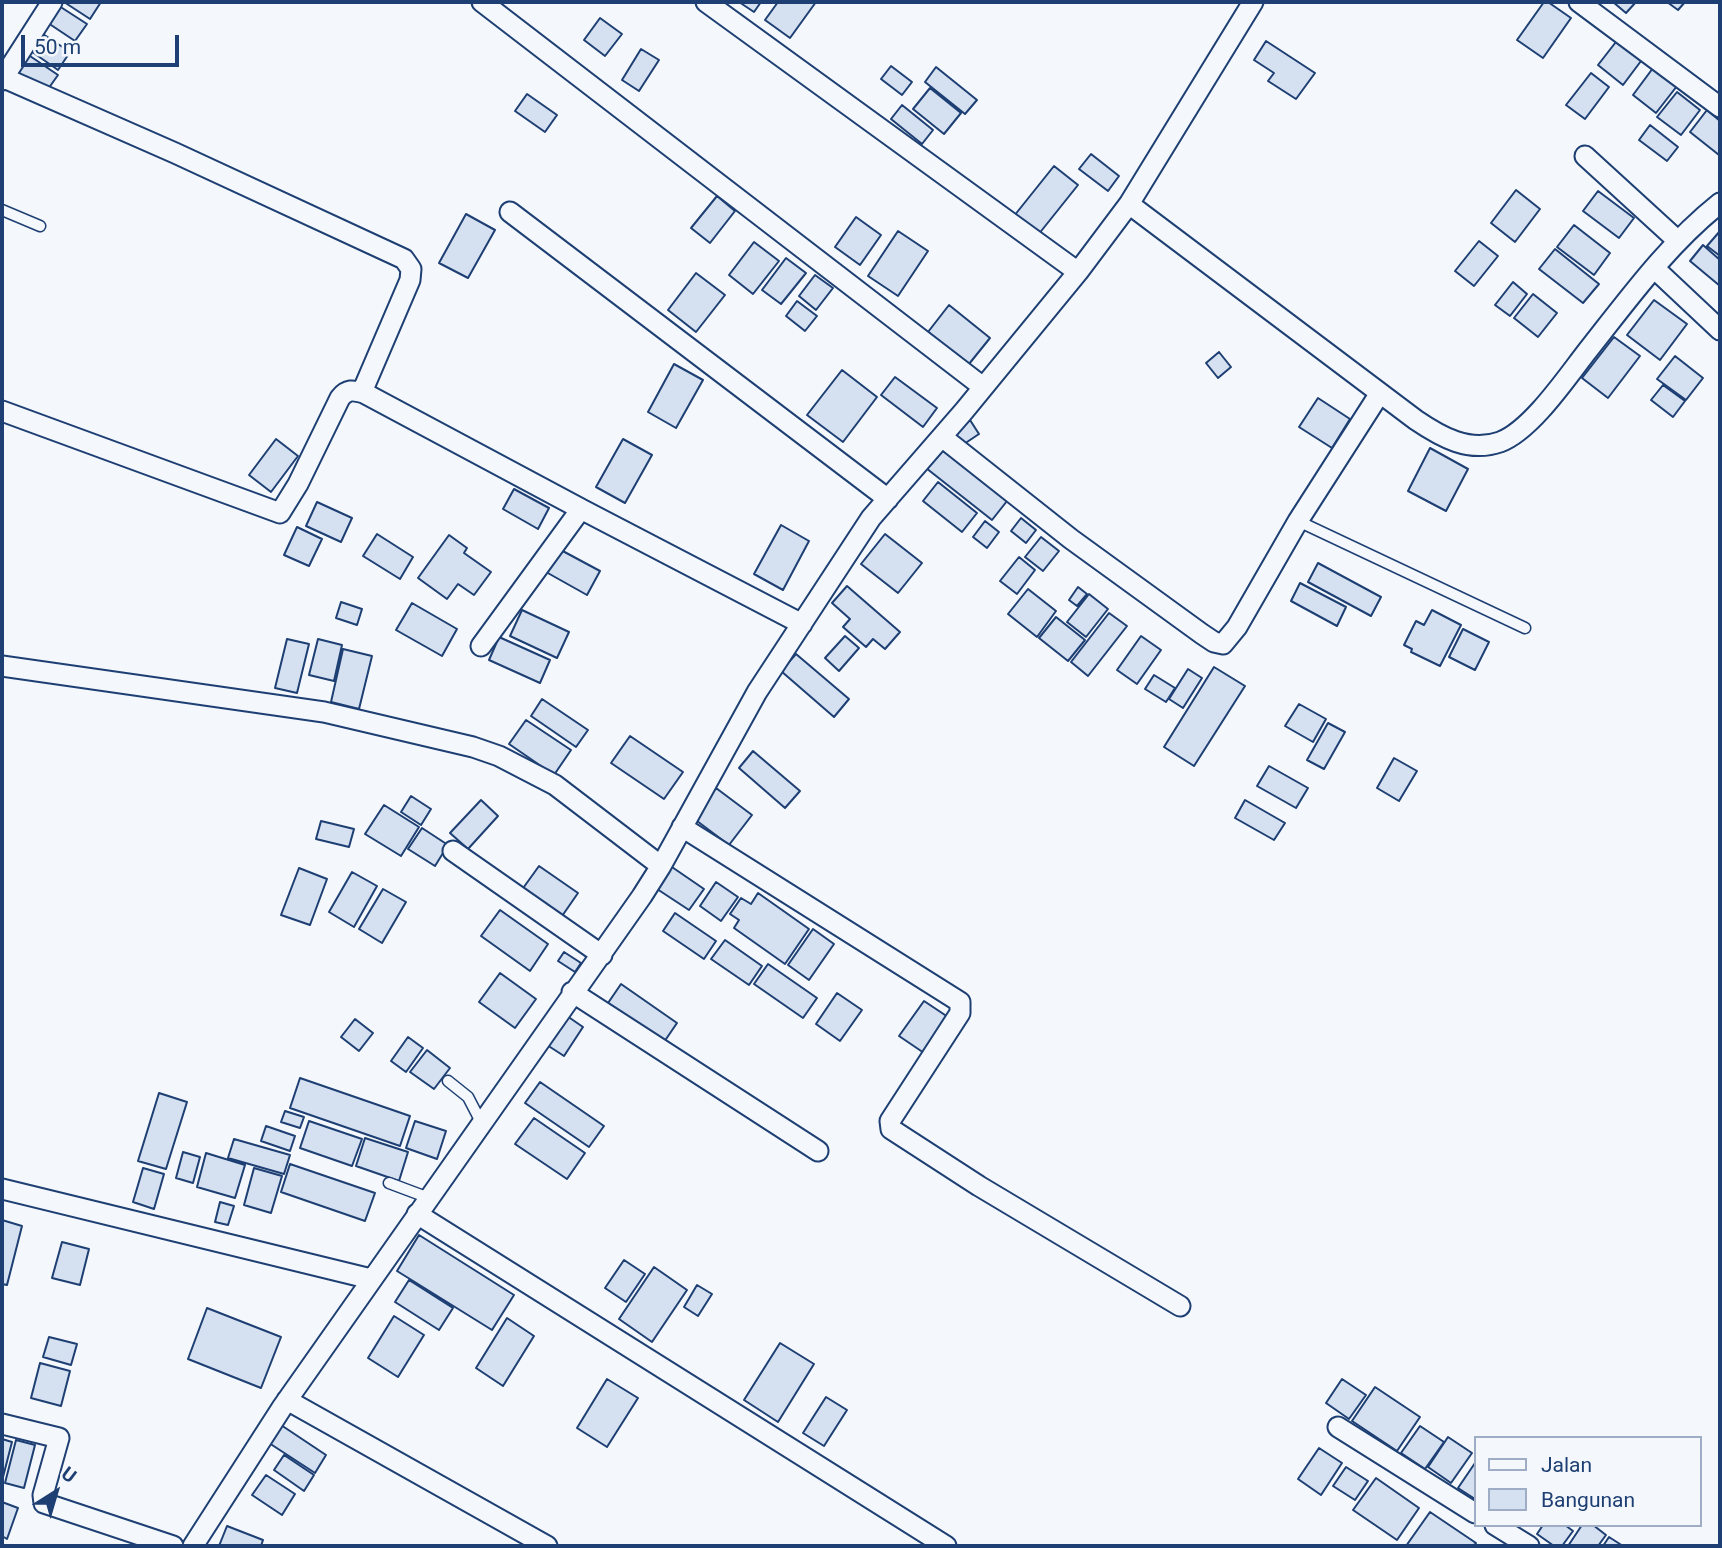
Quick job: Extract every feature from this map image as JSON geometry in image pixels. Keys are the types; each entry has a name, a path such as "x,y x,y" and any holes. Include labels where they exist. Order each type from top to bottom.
{"street":[{"path":"52,2 2,78 175,153 404,260 411,270 410,280 362,392"},
{"path":"482,2 983,387"},
{"path":"706,2 1078,272"},
{"path":"192,1546 287,1400 572,992 602,955 661,866 757,692 870,518 942,437 1078,272 1129,204 1253,2"},
{"path":"1580,2 1720,107"},
{"path":"1585,156 1678,241"},
{"path":"1129,204 1436,433 1451,441 1477,445 1502,441 1519,432 1654,268 1678,241 1720,203"},
{"path":"510,212 888,499"},
{"path":"1654,268 1720,330"},
{"path":"2,411 280,513 298,484 340,398 347,391 362,392 802,624"},
{"path":"942,437 1071,539 1202,634 1223,644 1237,627 1298,521 1380,393"},
{"path":"481,646 581,509"},
{"path":"2,666 324,712 473,747 499,756 555,785 661,866"},
{"path":"682,827 960,1002 960,1013 894,1115 889,1124 891,1129 979,1186 1180,1306"},
{"path":"453,851 602,955"},
{"path":"572,992 818,1151"},
{"path":"2,1189 371,1279"},
{"path":"417,1214 946,1546"},
{"path":"287,1400 547,1546"},
{"path":"2,1424 59,1438 43,1495 44,1503 173,1546"},
{"path":"1338,1427 1474,1512"},
{"path":"1498,1527 1529,1546"}],"lane":[{"path":"2,210 40,226"},
{"path":"1298,521 1525,628"},
{"path":"448,1081 468,1097 481,1122"},
{"path":"389,1183 429,1198"}],"building":[{"path":"64,2 101,2 90,19"},
{"path":"739,2 761,2 754,12"},
{"path":"778,2 816,2 790,38 765,20"},
{"path":"1544,2 1571,18 1543,58 1517,40"},
{"path":"1613,2 1636,2 1626,13"},
{"path":"1667,2 1685,2 1678,10"},
{"path":"56,4 87,24 75,41 45,21"},
{"path":"600,18 622,34 605,56 584,40"},
{"path":"40,32 70,52 58,70 28,49"},
{"path":"1619,38 1644,57 1623,85 1598,65"},
{"path":"1266,41 1315,73 1296,99 1268,81 1274,73 1254,60"},
{"path":"641,49 659,60 639,91 622,80"},
{"path":"27,54 58,75 46,92 16,72"},
{"path":"891,66 912,82 902,95 881,79"},
{"path":"936,67 977,100 965,114 925,82"},
{"path":"1653,68 1677,86 1656,113 1633,95"},
{"path":"1591,73 1609,87 1585,119 1566,105"},
{"path":"930,88 961,113 944,134 913,109"},
{"path":"1677,92 1700,110 1681,135 1657,117"},
{"path":"527,94 557,115 545,132 515,111"},
{"path":"902,105 933,130 922,144 891,119"},
{"path":"1707,110 1720,121 1719,155 1690,132"},
{"path":"1650,125 1678,147 1667,161 1639,140"},
{"path":"1091,154 1119,176 1108,191 1079,169"},
{"path":"1054,166 1078,185 1038,235 1014,216"},
{"path":"1516,190 1540,209 1515,242 1491,223"},
{"path":"1598,191 1634,218 1619,238 1583,211"},
{"path":"717,196 735,211 710,243 691,228"},
{"path":"466,214 495,230 468,278 439,263"},
{"path":"856,217 881,235 860,265 835,247"},
{"path":"1574,225 1610,253 1594,275 1557,247"},
{"path":"898,231 928,251 898,296 868,276"},
{"path":"1720,231 1720,256 1707,246"},
{"path":"1479,241 1498,256 1474,286 1455,271"},
{"path":"754,242 779,261 753,294 729,275"},
{"path":"1703,245 1720,260 1720,286 1690,261"},
{"path":"1555,249 1599,284 1583,303 1539,269"},
{"path":"786,258 806,273 781,304 762,290"},
{"path":"696,273 725,295 696,332 668,310"},
{"path":"815,275 833,288 816,310 799,296"},
{"path":"1513,282 1527,294 1510,316 1495,305"},
{"path":"1533,294 1557,313 1538,337 1514,318"},
{"path":"1654,300 1687,324 1660,360 1627,335"},
{"path":"797,301 817,316 805,331 786,316"},
{"path":"949,305 990,338 969,364 928,332"},
{"path":"1614,337 1640,356 1608,398 1582,378"},
{"path":"1219,352 1231,367 1218,378 1206,363"},
{"path":"1675,356 1703,378 1686,400 1657,379"},
{"path":"674,364 703,380 676,428 648,412"},
{"path":"842,370 877,397 843,442 807,415"},
{"path":"895,377 937,408 923,427 881,395"},
{"path":"1663,385 1685,401 1673,417 1651,400"},
{"path":"1318,398 1350,419 1332,448 1299,427"},
{"path":"970,420 979,434 958,448 949,433"},
{"path":"276,439 298,456 271,492 249,475"},
{"path":"623,439 652,455 625,503 596,487"},
{"path":"1430,448 1468,469 1446,511 1408,491"},
{"path":"941,449 1007,501 992,520 926,468"},
{"path":"938,482 977,513 962,532 923,501"},
{"path":"514,489 549,508 538,529 503,509"},
{"path":"317,502 352,518 341,542 306,526"},
{"path":"1021,518 1036,530 1026,543 1011,531"},
{"path":"985,521 999,532 987,548 973,537"},
{"path":"781,525 809,541 783,590 754,574"},
{"path":"297,527 322,539 309,566 284,555"},
{"path":"377,534 413,557 400,579 363,556"},
{"path":"885,534 922,563 898,593 861,564"},
{"path":"449,535 467,548 464,553 491,572 474,595 458,584 447,599 418,578"},
{"path":"1041,537 1059,551 1043,571 1025,557"},
{"path":"559,549 600,571 587,595 546,572"},
{"path":"1019,557 1035,570 1017,594 1000,581"},
{"path":"1318,563 1381,597 1371,616 1308,582"},
{"path":"1300,583 1346,607 1337,626 1291,601"},
{"path":"847,586 900,632 885,649 873,639 866,647 843,627 850,619 832,603"},
{"path":"1078,587 1087,594 1077,606 1069,600"},
{"path":"1028,589 1056,611 1037,637 1008,614"},
{"path":"1089,594 1108,609 1086,637 1067,622"},
{"path":"341,602 362,609 357,625 336,618"},
{"path":"412,603 457,629 442,656 396,630"},
{"path":"522,610 569,632 557,658 510,636"},
{"path":"1432,610 1461,625 1440,666 1411,652 1412,649 1404,645 1416,621 1424,625"},
{"path":"1109,613 1127,626 1088,676 1071,662"},
{"path":"1056,617 1085,640 1068,661 1039,638"},
{"path":"1463,629 1489,642 1475,670 1449,657"},
{"path":"845,636 859,648 839,671 825,658"},
{"path":"1141,636 1161,650 1137,684 1117,670"},
{"path":"499,637 550,660 540,683 489,660"},
{"path":"287,639 309,644 297,693 275,688"},
{"path":"318,639 342,645 334,681 309,675"},
{"path":"343,649 372,656 359,709 331,702"},
{"path":"796,654 849,699 834,717 781,671"},
{"path":"1214,667 1245,686 1194,766 1164,747"},
{"path":"1188,669 1202,678 1183,708 1169,699"},
{"path":"1154,675 1175,688 1166,702 1145,689"},
{"path":"542,699 588,730 576,747 531,716"},
{"path":"1299,704 1326,719 1313,742 1285,726"},
{"path":"526,720 571,750 554,775 509,744"},
{"path":"1328,723 1345,732 1324,769 1307,760"},
{"path":"630,736 683,772 664,799 611,763"},
{"path":"753,751 800,791 785,808 739,768"},
{"path":"1394,758 1417,771 1399,801 1377,788"},
{"path":"1269,766 1308,788 1296,808 1257,786"},
{"path":"716,788 752,815 729,845 693,818"},
{"path":"411,796 431,809 421,825 401,812"},
{"path":"481,800 498,816 468,849 450,833"},
{"path":"1245,800 1285,823 1274,840 1235,818"},
{"path":"384,805 419,827 401,856 365,834"},
{"path":"321,821 354,829 349,847 316,839"},
{"path":"422,828 448,845 435,866 408,849"},
{"path":"669,865 704,889 689,910 654,887"},
{"path":"539,866 578,893 560,919 521,891"},
{"path":"299,868 327,879 310,925 281,915"},
{"path":"352,872 377,886 354,927 329,912"},
{"path":"716,882 738,897 721,921 700,906"},
{"path":"383,889 406,902 382,943 359,929"},
{"path":"758,893 809,929 785,964 734,928 739,920 730,914 741,898 751,904"},
{"path":"500,910 548,944 530,971 481,936"},
{"path":"675,913 716,941 704,959 663,931"},
{"path":"813,929 834,944 809,980 788,965"},
{"path":"725,940 762,966 749,985 711,959"},
{"path":"564,952 581,963 575,972 558,961"},
{"path":"768,964 817,998 803,1018 754,984"},
{"path":"500,973 536,999 515,1028 479,1002"},
{"path":"621,984 677,1023 662,1045 606,1006"},
{"path":"837,993 862,1010 840,1041 816,1024"},
{"path":"924,1001 951,1019 927,1055 899,1036"},
{"path":"567,1016 583,1027 564,1056 547,1045"},
{"path":"355,1019 373,1033 359,1051 341,1037"},
{"path":"408,1037 423,1048 406,1072 391,1061"},
{"path":"427,1050 450,1068 434,1089 410,1072"},
{"path":"300,1078 410,1116 400,1146 290,1108"},
{"path":"540,1082 604,1126 589,1147 525,1103"},
{"path":"159,1093 187,1102 166,1169 138,1161"},
{"path":"285,1111 304,1117 300,1128 281,1122"},
{"path":"534,1118 585,1153 567,1179 515,1144"},
{"path":"309,1121 362,1139 352,1166 300,1148"},
{"path":"415,1121 446,1131 437,1159 406,1148"},
{"path":"266,1126 295,1136 290,1151 261,1141"},
{"path":"365,1138 408,1152 399,1181 356,1166"},
{"path":"234,1139 290,1155 284,1174 228,1158"},
{"path":"183,1152 200,1157 193,1183 176,1178"},
{"path":"206,1153 245,1165 235,1198 197,1187"},
{"path":"290,1164 375,1193 365,1221 281,1192"},
{"path":"143,1168 164,1174 154,1209 133,1202"},
{"path":"254,1168 282,1176 271,1213 244,1205"},
{"path":"220,1202 234,1206 228,1225 215,1222"},
{"path":"2,1220 22,1226 7,1285 2,1284"},
{"path":"419,1235 514,1295 492,1330 397,1271"},
{"path":"62,1242 89,1249 80,1285 52,1278"},
{"path":"624,1260 645,1274 626,1302 605,1288"},
{"path":"654,1267 687,1290 652,1342 619,1319"},
{"path":"409,1280 453,1308 439,1330 395,1302"},
{"path":"697,1285 712,1294 698,1316 684,1307"},
{"path":"207,1308 281,1337 261,1388 188,1359"},
{"path":"394,1316 424,1335 398,1377 368,1358"},
{"path":"507,1318 534,1336 503,1386 476,1368"},
{"path":"49,1337 77,1344 71,1365 43,1357"},
{"path":"780,1343 814,1364 778,1422 744,1400"},
{"path":"40,1363 70,1371 61,1406 31,1398"},
{"path":"607,1379 638,1398 607,1447 577,1428"},
{"path":"1342,1379 1366,1395 1349,1419 1326,1403"},
{"path":"1375,1387 1420,1417 1397,1451 1352,1421"},
{"path":"826,1397 847,1410 824,1446 803,1433"},
{"path":"281,1425 326,1455 315,1473 269,1443"},
{"path":"1420,1426 1444,1442 1425,1469 1401,1453"},
{"path":"1448,1437 1472,1453 1451,1483 1428,1467"},
{"path":"2,1439 12,1442 2,1481"},
{"path":"16,1440 35,1445 24,1488 5,1483"},
{"path":"1319,1448 1342,1463 1321,1495 1298,1479"},
{"path":"284,1455 314,1475 304,1491 274,1470"},
{"path":"1474,1464 1474,1498 1458,1488"},
{"path":"1346,1467 1368,1481 1355,1500 1333,1486"},
{"path":"266,1475 295,1494 282,1515 252,1495"},
{"path":"1376,1478 1419,1508 1397,1540 1353,1510"},
{"path":"2,1502 18,1508 7,1539 2,1536"},
{"path":"1430,1512 1476,1543 1473,1546 1406,1546"},
{"path":"227,1526 263,1540 261,1546 219,1546"},
{"path":"1542,1527 1568,1527 1573,1531 1562,1546 1554,1546 1537,1534"},
{"path":"1581,1527 1596,1527 1606,1535 1598,1546 1568,1546"},
{"path":"1609,1537 1623,1546 1603,1546"}]}
